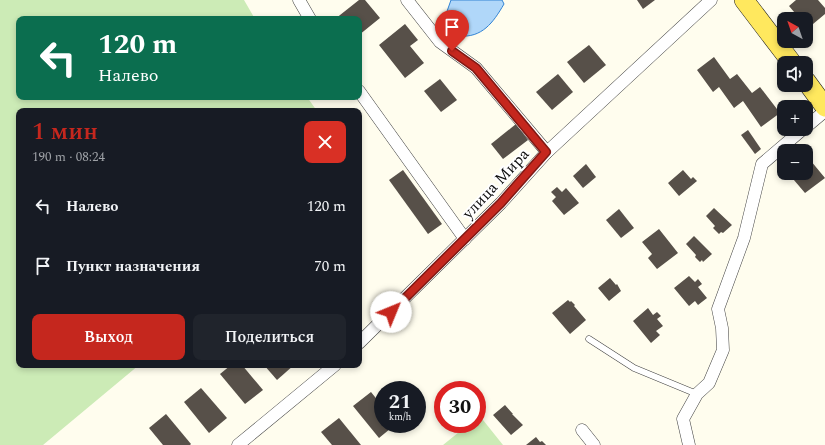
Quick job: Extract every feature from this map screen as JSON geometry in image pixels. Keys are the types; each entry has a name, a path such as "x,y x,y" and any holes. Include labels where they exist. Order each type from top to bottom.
{"main road":[{"path":"744,0 787,56"},
{"path":"813,91 825,106"}],"street":[{"path":"299,0 308,16"},
{"path":"407,0 440,42 476,68 546,152"},
{"name":"улица Мира","path":"362,340 501,203 546,152 711,0"},
{"path":"362,94 465,239"},
{"path":"813,121 825,111"},
{"path":"689,445 683,419 697,394 709,383 723,350 722,328 718,310 744,238 762,164 795,136"},
{"path":"238,445 331,368"},
{"path":"582,430 594,445"}],"lane":[{"path":"589,339 634,368 697,394"}],"green space":[{"path":"0,0 244,0 253,16 16,16 16,100 309,100 315,108 16,108 16,368 135,368 43,445 0,445"},
{"path":"486,424 503,445 443,445 458,433 486,433"}],"water":[{"path":"451,0 502,0 504,4 496,17 486,28 474,35 459,36 445,17"}],"building":[{"path":"359,0 365,0 380,18 362,33 362,16 339,16"},
{"path":"637,0 655,0 643,9"},
{"path":"796,0 818,0 825,8 825,14 813,24 813,12 794,12 789,6"},
{"path":"405,24 418,40 410,46 424,63 405,78 379,45"},
{"path":"589,45 606,65 584,83 567,62"},
{"path":"714,57 730,79 737,74 752,93 760,87 777,109 777,115 761,127 743,101 734,108 719,87 713,92 697,70"},
{"path":"558,74 573,92 552,110 536,92"},
{"path":"440,79 457,100 441,112 424,91"},
{"path":"516,124 528,140 503,159 491,144"},
{"path":"748,130 761,149 755,154 741,135"},
{"path":"813,163 825,178 805,193 794,180 813,180"},
{"path":"586,164 596,177 583,188 573,176"},
{"path":"403,170 442,224 428,234 389,180"},
{"path":"683,170 691,179 693,177 697,181 679,196 668,183"},
{"path":"557,187 562,192 566,188 579,203 564,215 552,201 556,197 551,192"},
{"path":"714,208 732,225 723,233 721,232 719,234 713,228 715,226 706,216"},
{"path":"619,209 634,228 621,238 606,220"},
{"path":"659,229 678,253 657,269 648,258 652,254 642,242"},
{"path":"694,236 712,254 703,262 702,260 700,262 695,257 696,255 686,244"},
{"path":"689,276 695,282 698,279 702,284 698,287 707,298 698,305 695,301 689,306 674,288"},
{"path":"610,278 616,285 617,284 621,291 609,301 598,288"},
{"path":"568,300 575,305 574,306 586,320 570,334 552,313"},
{"path":"648,308 653,315 657,312 661,316 657,319 663,326 656,331 660,335 651,343 633,321"},
{"path":"227,368 245,368 263,390 245,404 220,374"},
{"path":"267,368 291,368 277,380"},
{"path":"201,388 227,418 209,433 184,402"},
{"path":"371,392 374,396 374,432 353,406"},
{"path":"505,405 523,425 511,435 493,415"},
{"path":"166,414 191,444 190,445 163,445 149,428"},
{"path":"339,418 361,445 332,445 321,432"},
{"path":"375,433 385,433 379,438"},
{"path":"536,437 540,442 542,441 546,445 526,445"}],"route":[{"path":"391,312 501,203 546,152 476,68 452,51"}]}
